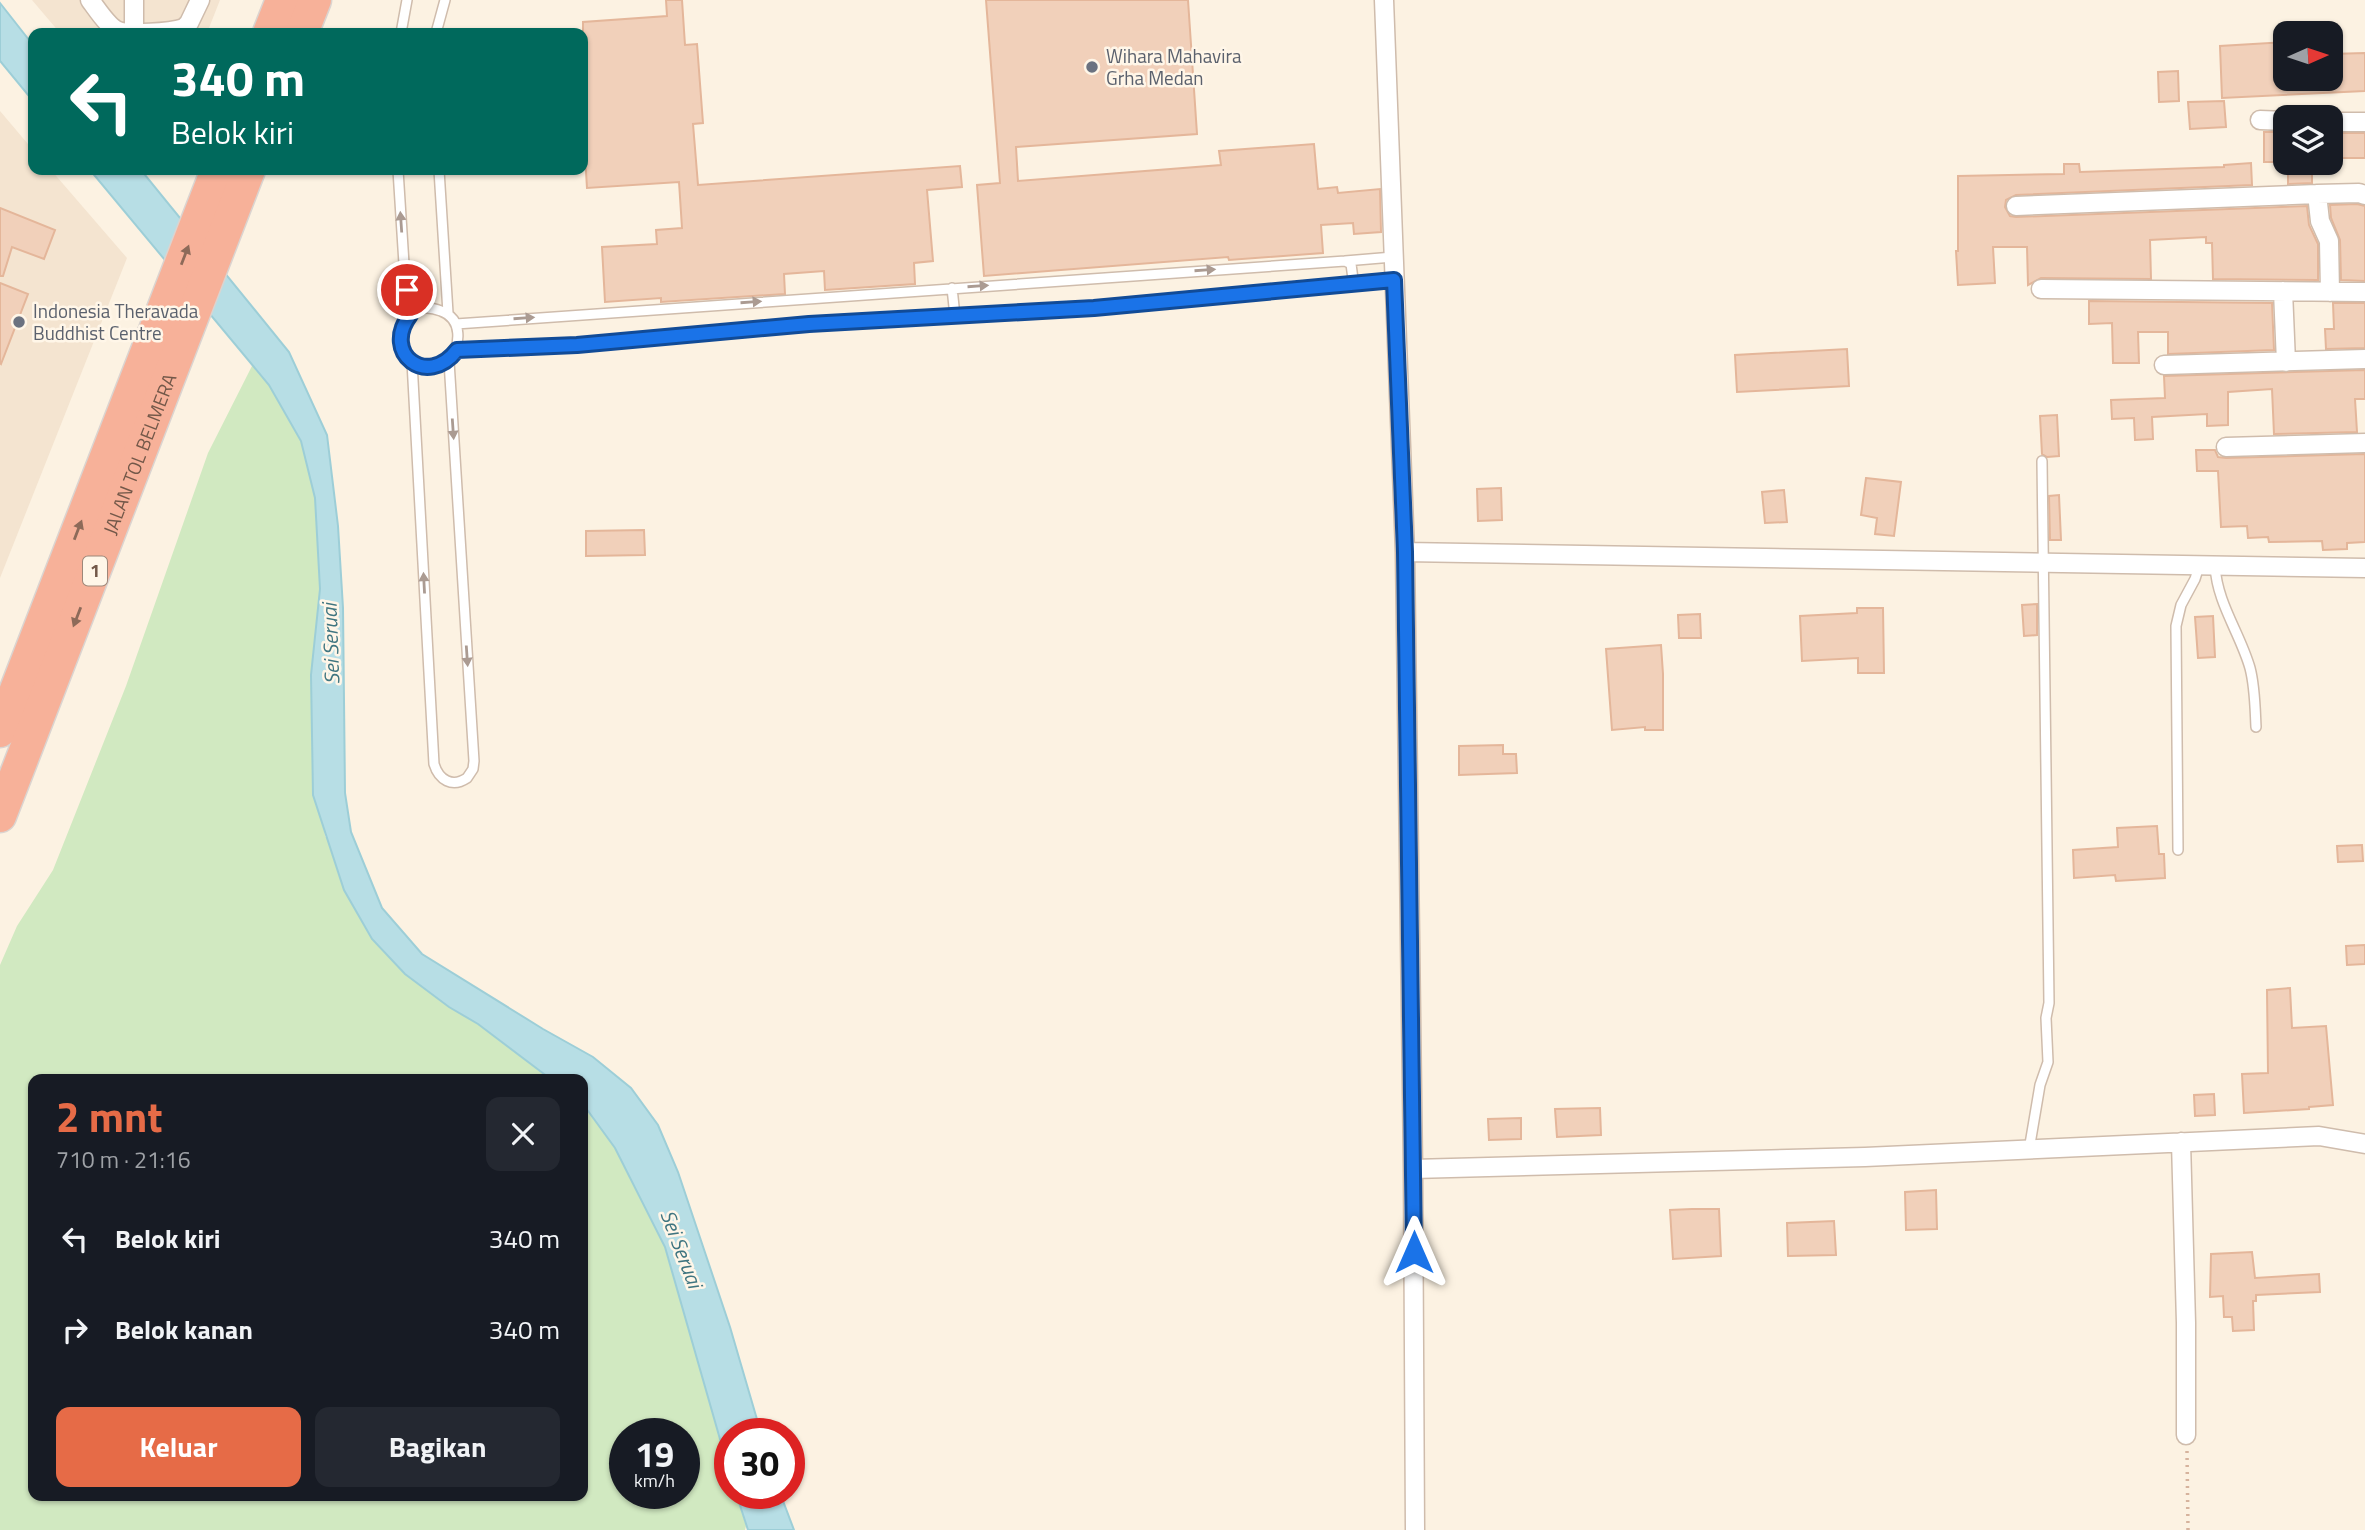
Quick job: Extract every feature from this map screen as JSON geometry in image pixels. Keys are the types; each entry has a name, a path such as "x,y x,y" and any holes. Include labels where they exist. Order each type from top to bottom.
{"highway":[{"path":"271,28 282,0"},
{"path":"304,28 315,0"},
{"name":"JALAN TOL BELMERA","path":"0,731 215,175"},
{"name":"JALAN TOL BELMERA","path":"0,817 247,175"}],"street":[{"path":"90,0 113,28"},
{"path":"134,0 134,28"},
{"path":"184,28 200,0"},
{"path":"1384,0 1405,552 1415,1530"},
{"path":"2260,120 2273,120"},
{"path":"2343,122 2365,122"},
{"path":"2318,194 2320,221 2329,241 2330,292"},
{"path":"2016,206 2318,194 2365,195"},
{"path":"2041,289 2365,292"},
{"path":"2283,291 2286,362"},
{"path":"2164,365 2365,359"},
{"path":"2226,447 2365,443"},
{"path":"1405,552 2365,568"},
{"path":"1413,1169 1865,1157 2319,1136 2365,1144"},
{"path":"2181,1142 2186,1435"}],"lane":[{"path":"402,28 407,0"},
{"path":"437,28 445,0"},
{"path":"398,175 410,315"},
{"path":"439,175 448,313 456,324 457,350 449,360 437,367 424,367 412,362 403,351 400,339 402,325 410,315 422,309 435,308 448,313"},
{"path":"456,324 1393,257"},
{"path":"1345,261 1351,264 1353,271 1353,279 1347,284"},
{"path":"457,350 577,345 809,324 1094,308 1394,280"},
{"path":"952,288 955,316"},
{"path":"412,362 434,764 443,780 452,783 467,778 473,769 474,761 449,360"},
{"path":"2029,1150 2040,1085 2048,1062 2042,461"},
{"path":"2178,850 2176,626 2181,605 2195,579 2207,566 2250,668 2256,727"}],"path":[{"path":"2186,1435 2188,1530"}],"shaded area":[{"path":"32,0 220,0 209,28 56,28"},
{"path":"0,111 28,144 28,175 55,175 127,258 0,578"}],"green space":[{"path":"253,364 269,385 301,441 315,498 320,589 311,675 325,836 449,1007 478,1023 544,1074 28,1074 28,1501 588,1501 588,1111 615,1148 665,1247 714,1418 714,1509 741,1509 745,1530 0,1530 0,965 17,926 53,870 126,686 208,453"}],"water":[{"path":"0,3 28,39 28,95 0,61"},
{"name":"Sei Seruai","path":"94,175 145,175 289,352 327,435 338,526 343,608 345,793 351,832 382,908 422,954 593,1057 631,1088 658,1125 678,1172 730,1327 757,1418 714,1418 665,1247 615,1148 588,1111 588,1074 544,1074 405,974 372,939 344,890 313,795 311,675 320,589 315,498 301,441 269,385"},
{"path":"741,1509 786,1509 794,1530 748,1530"}],"building":[{"path":"666,0 682,0 685,45 697,44 703,123 693,124 698,185 960,166 962,187 927,190 933,261 914,263 915,284 825,290 824,271 784,274 785,294 661,302 661,298 605,302 602,247 657,244 656,230 682,228 679,182 587,188 588,28 583,28 583,22 667,16"},
{"path":"986,0 1188,0 1197,134 1016,147 1018,181 1221,165 1219,151 1314,144 1318,189 1337,187 1338,193 1380,189 1381,232 1354,234 1353,223 1321,225 1323,253 1229,260 1228,257 984,276 977,185 1000,183"},
{"path":"2273,43 2273,91 2343,91 2343,54 2365,53 2365,91 2222,98 2220,46"},
{"path":"2178,71 2179,101 2159,102 2158,72"},
{"path":"2224,101 2226,127 2190,129 2188,102"},
{"path":"2264,132 2273,132 2273,162 2264,162"},
{"path":"2343,133 2365,133 2365,158 2343,158"},
{"path":"2251,163 2252,185 2016,195 2006,200 2005,207 2010,216 2016,217 2307,206 2309,225 2318,244 2318,280 2213,279 2212,243 2206,243 2206,237 2150,240 2151,279 2041,278 2028,285 2027,247 1993,247 1995,283 1958,285 1958,176 2064,174 2064,164 2079,164 2080,172 2224,167"},
{"path":"2288,175 2312,175 2312,183 2288,184"},
{"path":"2330,205 2365,206 2365,281 2341,280 2340,240 2331,218"},
{"path":"0,208 55,230 44,259 12,247 3,276 0,276"},
{"path":"0,283 28,294 1,364 0,363"},
{"path":"2089,301 2272,303 2274,350 2168,354 2168,332 2138,332 2139,363 2113,363 2112,323 2089,324"},
{"path":"2333,303 2365,303 2365,348 2326,349 2325,329 2334,329"},
{"path":"1847,349 1849,386 1737,392 1735,355"},
{"path":"2365,370 2365,399 2355,399 2357,432 2274,434 2272,389 2228,392 2228,425 2207,426 2207,414 2152,417 2153,439 2135,440 2134,418 2112,419 2111,400 2165,398 2164,376"},
{"path":"2057,415 2059,456 2047,457 2042,454 2040,416"},
{"path":"2196,450 2215,450 2218,457 2226,458 2365,454 2365,542 2347,543 2347,549 2323,550 2322,541 2269,542 2268,537 2248,538 2247,526 2221,527 2218,471 2197,471"},
{"path":"1866,478 1901,482 1894,536 1875,534 1877,518 1861,515"},
{"path":"1501,488 1502,520 1478,521 1477,489"},
{"path":"1784,490 1787,522 1765,523 1762,492"},
{"path":"2059,495 2061,540 2050,540 2049,496"},
{"path":"644,530 645,555 586,556 586,531"},
{"path":"2037,604 2037,635 2024,636 2022,605"},
{"path":"1857,608 1883,608 1884,673 1858,673 1858,658 1802,661 1800,616 1857,613"},
{"path":"1700,614 1701,638 1679,638 1678,615"},
{"path":"2213,616 2215,657 2198,658 2195,617"},
{"path":"1661,645 1663,730 1645,730 1645,727 1612,730 1606,649"},
{"path":"1503,745 1503,754 1516,754 1517,773 1459,775 1459,746"},
{"path":"2157,826 2159,854 2164,854 2165,878 2116,881 2115,875 2074,878 2073,850 2118,847 2117,828"},
{"path":"2362,845 2363,861 2338,862 2337,846"},
{"path":"2365,945 2365,964 2347,965 2346,946"},
{"path":"2290,988 2292,1028 2326,1026 2333,1105 2244,1113 2242,1074 2268,1073 2267,990"},
{"path":"2214,1094 2215,1115 2195,1116 2194,1095"},
{"path":"1600,1108 1601,1135 1557,1137 1555,1109"},
{"path":"1521,1118 1521,1139 1489,1140 1488,1119"},
{"path":"1936,1190 1937,1229 1906,1230 1905,1192"},
{"path":"1719,1209 1721,1256 1673,1259 1670,1210"},
{"path":"1834,1221 1836,1255 1788,1256 1787,1223"},
{"path":"2252,1252 2255,1278 2319,1274 2320,1292 2256,1295 2256,1301 2253,1301 2254,1330 2233,1331 2232,1317 2224,1317 2223,1296 2210,1297 2211,1254"}],"place":[{"name":"Wihara Mahavira Grha Medan","path":"1092,67"},
{"name":"Indonesia Theravada Buddhist Centre","path":"19,322"}],"route":[{"path":"407,290 410,315 402,325 400,339 403,351 412,362 424,367 437,367 449,360 457,350 577,345 809,324 1094,308 1394,280 1405,552 1414,1252"}]}
